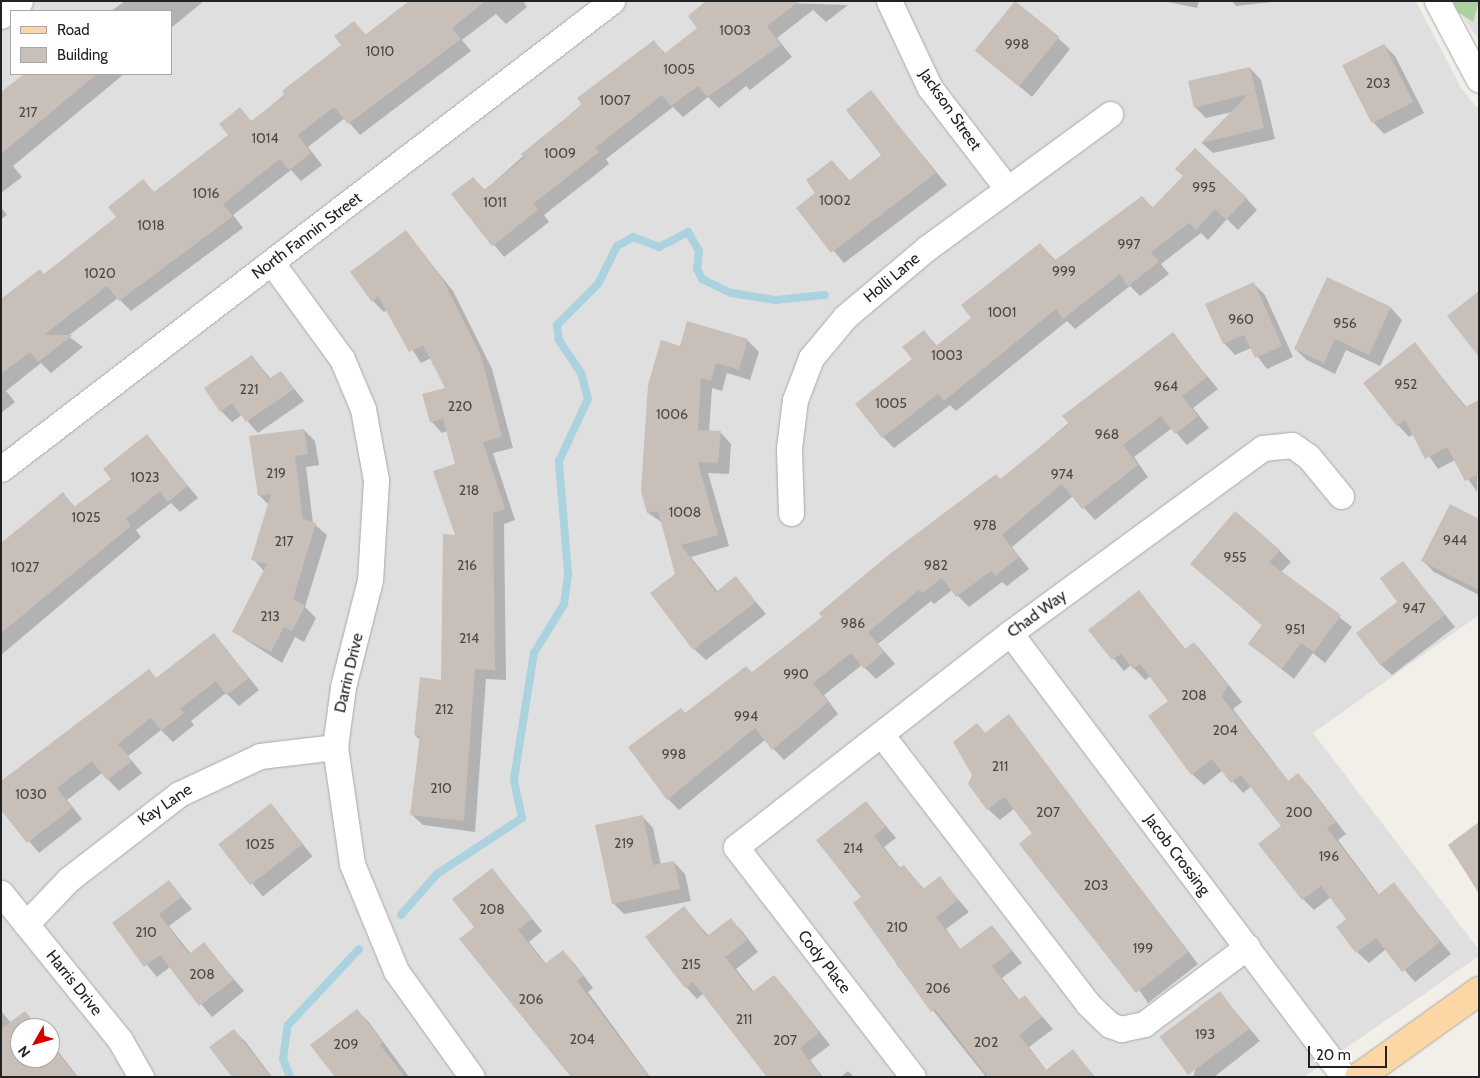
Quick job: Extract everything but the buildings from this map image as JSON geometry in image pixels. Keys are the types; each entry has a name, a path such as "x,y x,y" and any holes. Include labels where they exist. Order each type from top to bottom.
{"main road":[{"path":"1359,1077 1479,991"}],"street":[{"path":"1,16 20,1"},
{"name":"North Fannin Street","path":"1,469 612,1"},
{"name":"Jackson Street","path":"889,1 930,88 1006,187"},
{"path":"1436,1 1479,80"},
{"name":"Holli Lane","path":"791,513 789,448 795,400 811,358 845,317 1006,187 1110,114"},
{"name":"Darrin Drive","path":"272,263 342,359 362,409 376,480 370,580 343,687 335,747 345,836 369,915 410,995 472,1077"},
{"name":"Chad Way","path":"736,847 1010,633 1263,448 1292,445 1308,456 1341,496"},
{"name":"Jacob Crossing","path":"1010,633 1344,1077"},
{"path":"880,734 1088,1004 1110,1025 1121,1029 1144,1024 1247,947"},
{"name":"Kay Lane","path":"26,924 69,879 179,794 260,756 335,747"},
{"name":"Cody Place","path":"736,847 913,1077"},
{"name":"Harris Drive","path":"1,893 120,1040 141,1077"}],"shaded area":[{"path":"1,1 1416,1 1461,88 1479,110 1479,615 1313,733 1479,950 1479,956 1304,1077 1,1077"},
{"path":"1454,1 1479,1 1479,40 1456,7"}],"green space":[{"path":"1453,1 1479,1 1473,22 1458,12"}],"waterway":[{"path":"401,915 437,874 522,818 514,779 534,653 564,604 568,574 559,461 588,399 581,373 559,340 557,325 598,284 617,246 633,237 659,247 688,232 699,251 697,269 702,279 731,293 775,300 825,295"},
{"path":"290,1077 283,1059 288,1025 359,949"}]}
